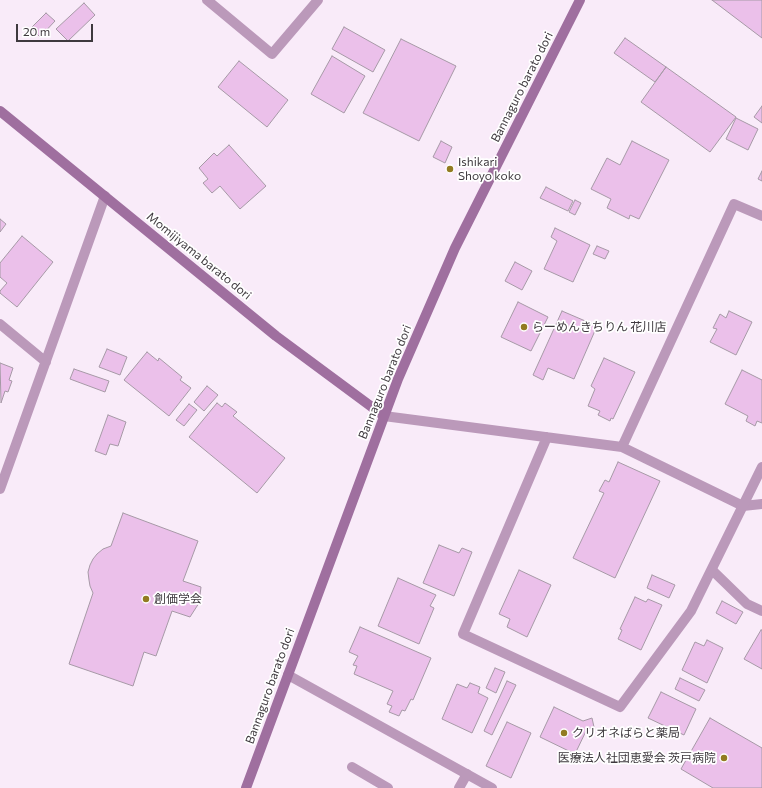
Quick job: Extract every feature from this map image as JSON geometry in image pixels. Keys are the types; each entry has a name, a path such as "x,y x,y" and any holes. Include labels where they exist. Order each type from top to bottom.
{"main road":[{"name":"Bannaguro barato dori","path":"246,788 398,379 456,248 580,0"},
{"name":"Momijiyama barato dori","path":"0,111 276,336 384,416"}],"street":[{"path":"207,0 272,54 318,0"},
{"path":"0,489 105,196"},
{"path":"622,447 734,204 762,216"},
{"path":"0,324 46,362"},
{"path":"384,416 622,447 743,506 762,504"},
{"path":"547,437 463,634 620,707 691,611 762,467"},
{"path":"712,570 747,604 762,611"},
{"path":"288,675 492,788"},
{"path":"352,767 388,788"},
{"path":"459,788 467,774"}],"building":[{"path":"712,0 762,0 762,38"},
{"path":"84,3 95,15 68,41 56,29"},
{"path":"46,13 55,21 40,37 31,28"},
{"path":"344,27 385,50 373,72 332,49"},
{"path":"625,38 666,67 655,82 614,53"},
{"path":"401,39 456,66 419,141 363,113"},
{"path":"332,56 365,76 344,113 311,94"},
{"path":"239,61 288,100 267,127 218,87"},
{"path":"666,67 736,117 710,152 641,102"},
{"path":"762,106 762,123 754,117"},
{"path":"736,118 758,129 748,150 726,139"},
{"path":"441,141 452,147 445,163 433,157"},
{"path":"632,141 669,160 639,219 630,215 629,219 607,208 611,199 591,189 607,158 620,165"},
{"path":"229,145 266,186 240,209 220,186 212,193 203,183 208,179 199,168 214,153 217,156"},
{"path":"762,171 762,181 758,179"},
{"path":"546,187 573,201 568,211 540,198"},
{"path":"575,200 581,203 575,215 569,212"},
{"path":"0,219 6,224 0,232"},
{"path":"555,228 590,245 573,282 544,269 557,241 551,237"},
{"path":"22,236 53,262 17,307 0,293 7,283 0,277 0,263"},
{"path":"597,246 609,251 605,259 593,254"},
{"path":"515,262 532,271 522,290 505,281"},
{"name":"らーめんきちりん 花川店","path":"518,302 548,317 531,351 501,337"},
{"path":"562,311 597,326 574,379 548,368 543,380 533,375"},
{"path":"729,311 752,322 736,355 710,342 717,329 713,328 720,314 726,318"},
{"path":"107,349 127,357 120,375 99,367"},
{"path":"147,352 158,361 159,358 182,377 180,380 191,388 169,416 124,380"},
{"path":"604,358 635,372 613,419 611,418 610,421 598,415 600,411 588,406 595,389 591,386"},
{"path":"0,363 13,368 9,380 12,381 8,392 5,391 1,403"},
{"path":"74,369 109,381 105,392 70,379"},
{"path":"742,370 762,380 762,423 757,421 755,426 746,421 748,416 725,404"},
{"path":"207,386 218,395 204,411 194,402"},
{"path":"217,403 222,407 225,403 237,412 233,416 285,458 257,493 189,437"},
{"path":"189,404 197,410 184,426 176,420"},
{"path":"108,415 126,422 118,446 110,444 106,455 95,451"},
{"path":"618,462 660,481 615,578 573,558 604,493 599,491 605,480 609,482"},
{"name":"創価学会","path":"123,513 198,541 183,581 201,587 199,603 190,617 172,611 156,656 144,652 133,686 69,664 93,593 90,586 88,572 90,565 97,554 103,549 111,546"},
{"path":"439,545 459,553 462,548 472,552 454,596 423,583"},
{"path":"519,570 551,585 527,637 507,627 510,619 499,614"},
{"path":"652,575 675,585 669,598 647,588"},
{"path":"398,578 436,595 430,606 434,608 419,644 378,626"},
{"path":"635,597 646,602 648,599 662,605 641,650 618,639 622,630 620,629"},
{"path":"722,601 743,612 736,624 716,613"},
{"path":"360,627 431,658 413,700 411,699 405,711 402,710 399,716 389,712 392,706 387,704 393,691 354,674 357,666 353,665 358,656 349,652"},
{"path":"762,630 762,669 744,659"},
{"path":"707,640 723,648 707,683 682,670 695,642 704,646"},
{"path":"495,668 505,672 496,693 486,688"},
{"path":"680,678 705,690 699,701 675,689"},
{"path":"507,681 516,685 492,735 484,731"},
{"path":"470,683 480,687 478,693 488,698 472,733 442,719 457,684 467,688"},
{"path":"661,692 696,709 684,735 648,718"},
{"name":"クリオネばらと薬局","path":"554,707 583,721 592,718 594,727 587,729 575,754 540,737"},
{"name":"医療法人社団恵愛会 茨戸病院","path":"710,718 762,748 762,788 713,788 681,769"},
{"path":"507,722 531,733 511,778 486,766"}],"place":[{"name":"Ishikari Shoyo koko","path":"450,169"},
{"name":"らーめんきちりん 花川店","path":"524,327"},
{"name":"創価学会","path":"146,599"},
{"name":"クリオネばらと薬局","path":"564,733"},
{"name":"医療法人社団恵愛会 茨戸病院","path":"724,758"}]}
